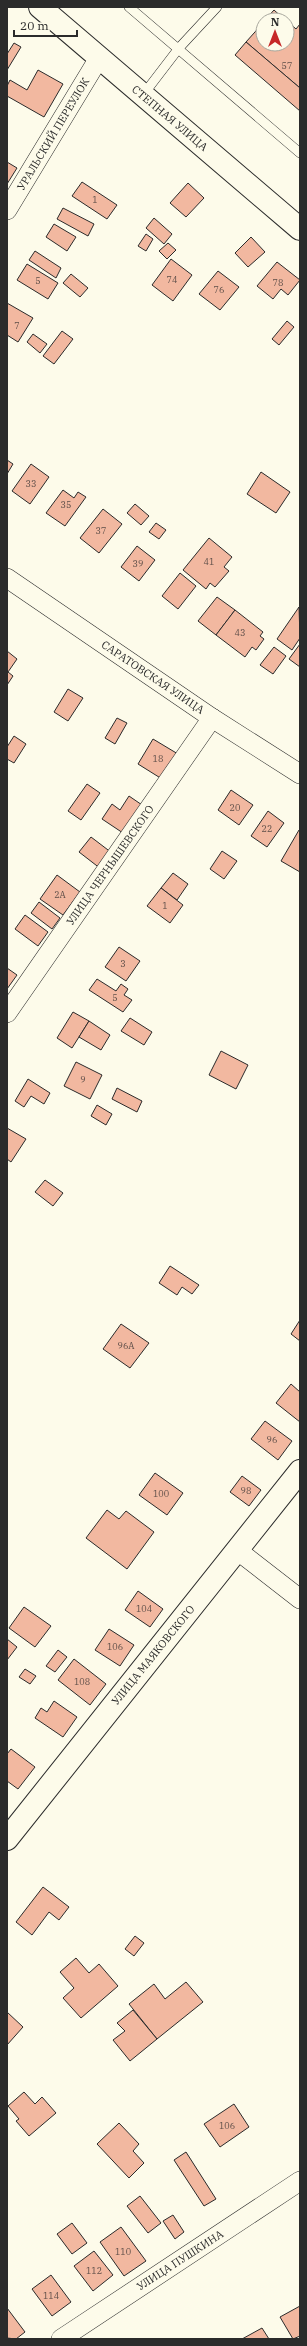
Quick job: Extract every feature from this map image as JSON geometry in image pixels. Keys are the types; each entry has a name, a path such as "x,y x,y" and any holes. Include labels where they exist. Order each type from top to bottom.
{"main road":[{"name":"СТЕПНАЯ УЛИЦА","path":"40,7 300,228"},
{"name":"УЛИЦА МАЯКОВСКОГО","path":"7,1839 300,1472"}],"street":[{"name":"УРАЛЬСКИЙ ПЕРЕУЛОК","path":"7,210 99,58"},
{"name":"САРАТОВСКАЯ УЛИЦА","path":"7,578 212,718 300,774"},
{"name":"УЛИЦА ЧЕРНЫШЕВСКОГО","path":"7,1013 212,718"},
{"path":"237,1550 300,1598"},
{"name":"УЛИЦА ПУШКИНА","path":"61,2339 300,2181"}],"lane":[{"path":"129,7 300,152"},
{"path":"143,95 179,48 217,7"}],"building":[{"path":"300,24 300,88 258,52 295,52 295,28 296,29"},
{"path":"255,32 255,50 246,42"},
{"path":"246,42 255,50 255,52 258,52 300,88 300,111 235,55"},
{"path":"14,43 21,47 7,70 7,54"},
{"path":"38,70 63,84 44,117 7,96 7,86 10,80 27,90"},
{"path":"7,162 17,168 7,184"},
{"path":"82,182 117,205 107,219 72,196"},
{"path":"188,183 204,198 186,217 170,203"},
{"path":"63,208 94,224 88,236 57,219"},
{"path":"154,218 172,234 164,244 146,228"},
{"path":"54,224 76,237 67,251 46,237"},
{"path":"146,234 153,239 146,251 138,246"},
{"path":"251,237 265,252 248,267 235,253"},
{"path":"168,243 176,250 167,259 159,251"},
{"path":"35,251 61,268 56,278 29,260"},
{"path":"171,259 192,275 173,301 152,285"},
{"path":"277,262 300,280 288,295 281,289 273,299 257,286"},
{"path":"27,264 58,283 48,299 17,280"},
{"path":"218,271 239,287 220,310 199,294"},
{"path":"71,274 88,288 80,297 63,283"},
{"path":"7,303 33,318 18,342 7,335"},
{"path":"287,321 294,327 279,345 272,339"},
{"path":"62,331 73,339 54,364 43,356"},
{"path":"33,334 47,344 40,353 27,342"},
{"path":"7,460 13,464 7,474"},
{"path":"31,464 49,477 30,504 12,491"},
{"path":"261,472 290,492 276,513 247,494"},
{"path":"63,490 74,498 78,492 86,497 65,526 46,513"},
{"path":"135,504 149,516 141,525 127,513"},
{"path":"103,509 122,524 99,553 80,538"},
{"path":"156,523 166,530 159,539 149,532"},
{"path":"209,538 232,557 224,567 229,571 215,587 210,583 206,589 183,570"},
{"path":"137,546 155,560 139,581 121,567"},
{"path":"180,573 196,586 178,609 162,596"},
{"path":"217,597 235,610 216,635 198,621"},
{"path":"299,607 300,638 292,650 277,639"},
{"path":"235,610 263,632 260,636 264,639 256,650 252,647 245,657 216,635"},
{"path":"300,644 300,667 289,659"},
{"path":"274,647 286,656 273,674 260,665"},
{"path":"7,651 17,659 8,672 13,676 7,685"},
{"path":"68,689 83,698 68,721 54,712"},
{"path":"117,718 127,723 115,744 105,738"},
{"path":"14,736 26,744 14,763 7,759 7,747"},
{"path":"153,739 178,754 162,779 138,764"},
{"path":"87,784 100,793 81,820 68,811"},
{"path":"231,790 253,805 239,825 218,810"},
{"path":"129,796 145,807 126,835 102,819 112,804 120,810"},
{"path":"268,811 284,823 267,847 251,836"},
{"path":"299,830 300,831 300,872 281,861"},
{"path":"91,837 112,853 101,869 79,852"},
{"path":"222,851 237,861 224,879 210,869"},
{"path":"173,873 188,884 177,900 161,888"},
{"path":"57,875 80,892 63,915 40,899"},
{"path":"161,888 183,905 170,923 147,906"},
{"path":"39,902 60,918 52,929 31,913"},
{"path":"25,915 48,932 38,946 15,929"},
{"path":"119,947 140,961 126,981 105,967"},
{"path":"7,968 17,975 7,989"},
{"path":"97,979 116,991 121,984 128,989 124,995 132,1000 123,1012 89,990"},
{"path":"73,1012 89,1021 72,1048 57,1038"},
{"path":"130,1018 152,1032 144,1045 121,1031"},
{"path":"89,1021 110,1035 101,1050 79,1037"},
{"path":"221,1051 248,1065 236,1089 209,1075"},
{"path":"76,1062 102,1075 90,1099 64,1086"},
{"path":"28,1079 50,1093 44,1104 31,1096 24,1107 15,1101"},
{"path":"117,1088 142,1101 137,1112 112,1099"},
{"path":"97,1105 112,1114 106,1125 91,1116"},
{"path":"7,1128 26,1139 11,1162 7,1159"},
{"path":"45,1180 63,1193 53,1206 35,1192"},
{"path":"170,1266 199,1285 192,1294 182,1287 177,1295 159,1283"},
{"path":"300,1320 300,1341 291,1334"},
{"path":"121,1324 149,1343 130,1368 103,1349"},
{"path":"291,1384 300,1392 300,1422 276,1403"},
{"path":"265,1421 292,1441 278,1460 251,1439"},
{"path":"155,1473 183,1493 167,1515 139,1495"},
{"path":"242,1476 261,1490 249,1506 230,1492"},
{"path":"107,1510 119,1519 126,1511 154,1532 127,1569 86,1538"},
{"path":"138,1591 163,1609 150,1627 125,1610"},
{"path":"24,1607 51,1626 35,1647 9,1628"},
{"path":"109,1629 134,1645 120,1666 95,1650"},
{"path":"7,1639 17,1647 7,1660"},
{"path":"58,1650 67,1657 55,1672 46,1666"},
{"path":"74,1659 106,1684 90,1705 58,1680"},
{"path":"25,1669 36,1676 30,1684 19,1677"},
{"path":"54,1701 77,1717 63,1737 35,1718 41,1708 47,1712"},
{"path":"11,1749 35,1767 18,1789 7,1781 7,1754"},
{"path":"43,1887 69,1907 59,1920 49,1912 32,1935 16,1922"},
{"path":"135,1936 144,1943 134,1956 125,1949"},
{"path":"76,1958 89,1973 99,1964 118,1986 81,2018 63,1998 74,1988 60,1972"},
{"path":"186,1982 203,2002 157,2039 129,2004 154,1984 165,1999"},
{"path":"133,2010 157,2039 130,2061 113,2040 125,2031 117,2023"},
{"path":"7,2012 23,2027 7,2045"},
{"path":"24,2092 35,2104 42,2097 56,2113 29,2136 16,2121 19,2119 8,2106"},
{"path":"234,2104 249,2127 220,2147 204,2124"},
{"path":"119,2123 139,2144 133,2151 144,2163 129,2178 97,2144"},
{"path":"186,2152 216,2199 204,2206 174,2160"},
{"path":"140,2196 161,2223 148,2233 127,2206"},
{"path":"173,2215 184,2232 175,2239 163,2221"},
{"path":"72,2223 87,2243 72,2254 57,2234"},
{"path":"121,2227 146,2261 124,2276 100,2242"},
{"path":"94,2251 113,2275 93,2291 74,2266"},
{"path":"51,2275 71,2302 52,2316 32,2289"},
{"path":"300,2306 300,2336 293,2339 280,2317"},
{"path":"7,2308 25,2332 16,2339 7,2338"},
{"path":"262,2328 269,2339 242,2339"}]}
